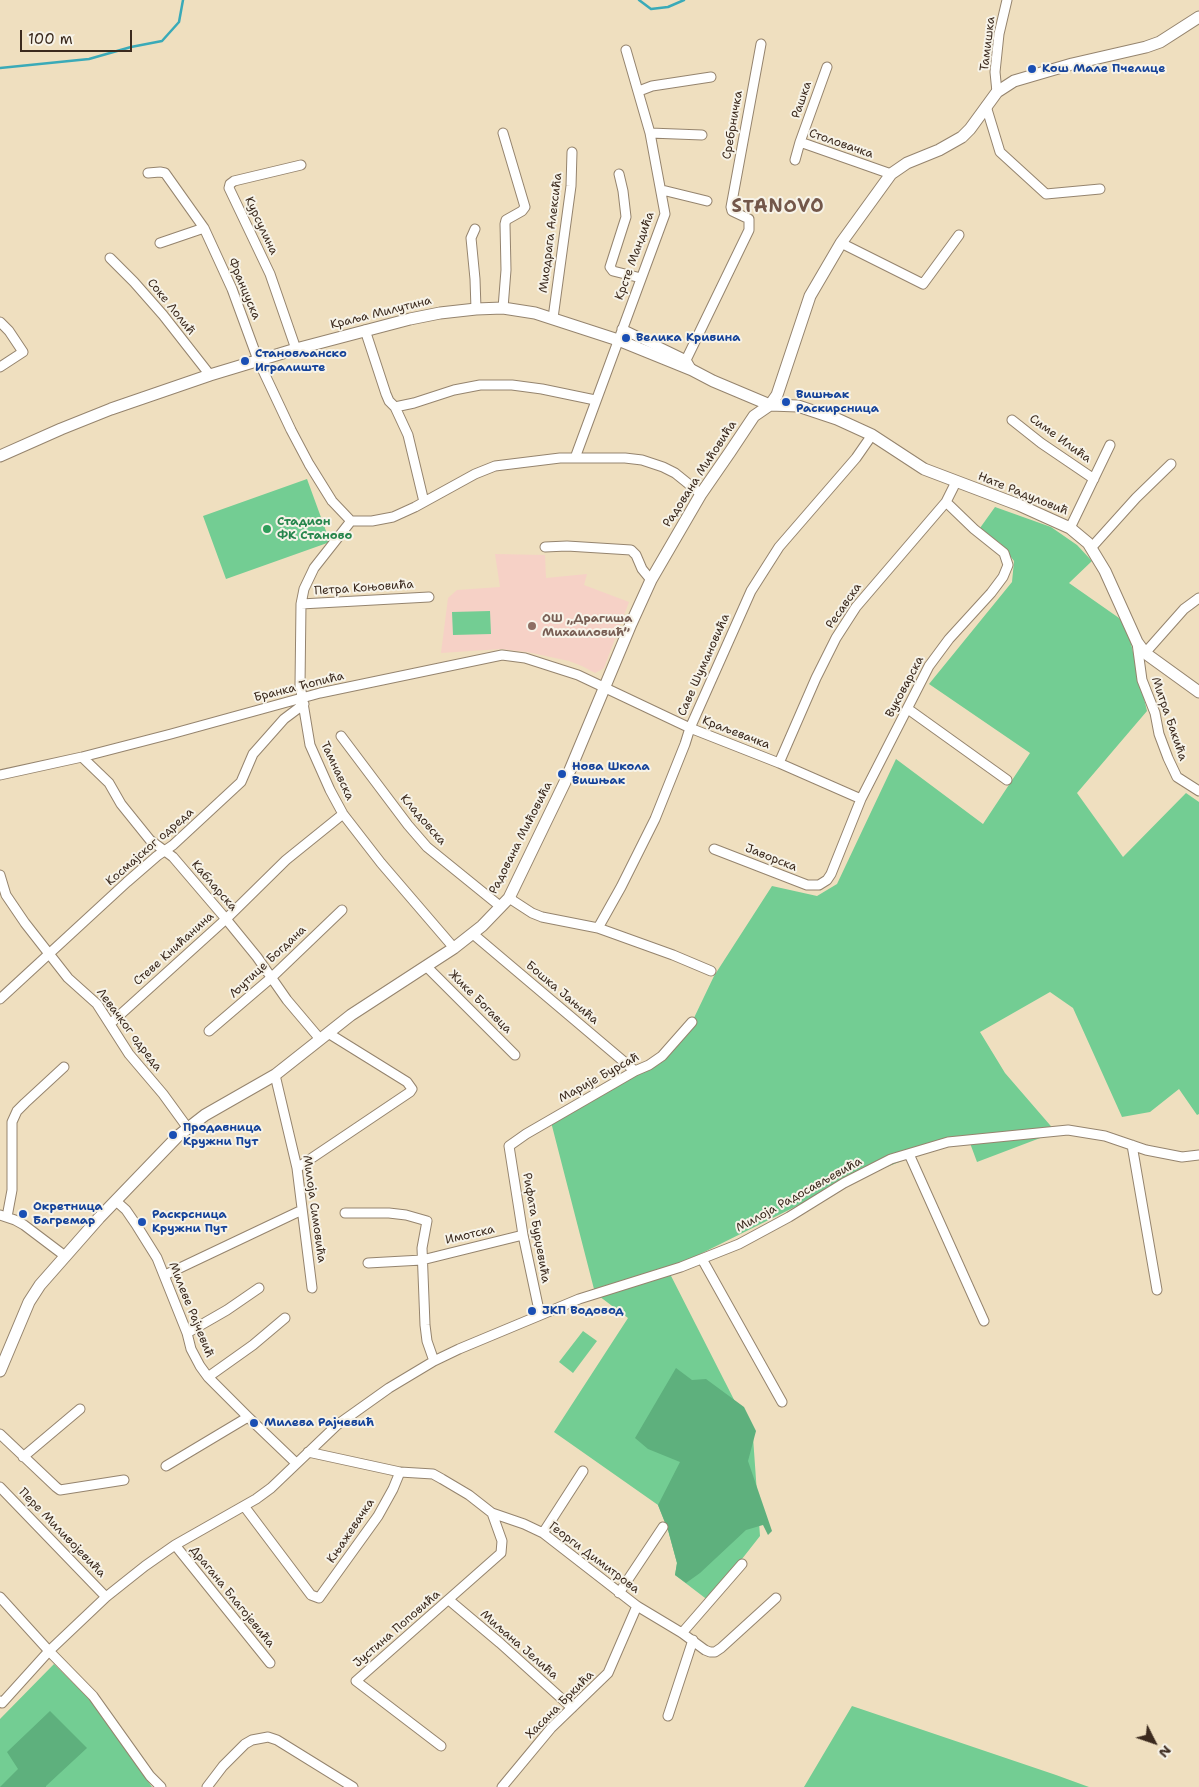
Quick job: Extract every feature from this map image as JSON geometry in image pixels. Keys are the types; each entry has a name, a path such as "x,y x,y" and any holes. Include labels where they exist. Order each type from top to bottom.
{"street":[{"name":"Тамишка","path":"997,92 995,72 999,34 1007,0"},
{"name":"Радована Мићовића","path":"0,1371 29,1302 40,1285 64,1256 159,1154 188,1128 205,1116 275,1075 351,1015 454,948 473,934 505,903 565,782 651,580 701,494 754,416 770,405 780,388 810,296 841,243 891,174 900,166 962,138 997,92 1006,85 1025,76 1146,48 1160,42 1199,17"},
{"name":"Сребрничка","path":"689,365 749,230 750,222 747,217 732,211 731,207 761,44"},
{"name":"Крсте Мандића","path":"575,458 640,278 666,214 650,134 626,50"},
{"name":"Рашка","path":"800,142 827,67"},
{"path":"639,91 652,86 711,77"},
{"path":"986,106 1000,152 1046,194 1100,189"},
{"path":"503,133 525,207 522,212 506,220 505,224 506,270 503,308"},
{"path":"650,134 702,135"},
{"name":"Столовачка","path":"795,160 800,142 891,174"},
{"name":"Миодрага Алексића","path":"553,318 571,186 572,152"},
{"name":"Курсулина","path":"296,349 270,274 229,188 230,184 234,181 301,165"},
{"name":"Француска","path":"148,173 165,173 204,228 232,289 258,360 309,464 332,500 351,521"},
{"path":"619,174 626,217 610,267 613,271 640,278"},
{"path":"662,190 707,201"},
{"path":"160,243 204,228"},
{"path":"475,229 471,238 476,309"},
{"path":"841,243 923,284 959,235"},
{"name":"Соке Лолић","path":"110,258 163,315 210,375"},
{"name":"Краља Милутина","path":"0,456 61,428 258,360 365,330 432,314 476,309 503,308 535,313 620,334 689,365 713,382 770,405"},
{"path":"0,322 9,331 23,352 0,367"},
{"path":"365,330 386,394 396,407 411,445 424,502"},
{"path":"396,407 454,390 480,385 512,385 542,388 596,400"},
{"name":"Нате Радуловић","path":"770,405 791,404 849,424 872,436 924,469 1019,505 1070,528 1091,548 1105,571 1137,642 1145,653 1199,692"},
{"name":"Симе Илића","path":"1012,420 1041,443 1094,479"},
{"name":"Саве Шумановића","path":"598,928 621,887 654,819 690,728 751,591 779,547 856,458 872,436"},
{"path":"1070,528 1110,445"},
{"path":"351,521 386,519 408,511 475,474 495,466 575,458 642,460 663,467 701,494"},
{"path":"1091,548 1136,498 1171,464"},
{"name":"Ресавска","path":"779,763 816,678 836,638 856,607 946,502 956,482"},
{"name":"Вуковарска","path":"819,885 828,880 834,869 860,799 929,666 949,638 991,593 1003,577 1008,565 1004,553 974,529 946,502"},
{"name":"Тамнавска","path":"351,521 314,568 304,589 301,604 303,701 310,745 343,814 381,863 454,948"},
{"path":"545,547 567,546 631,550 636,554 642,569 651,580"},
{"name":"Петра Коњовића","path":"301,604 429,596"},
{"path":"1145,653 1184,609 1199,598"},
{"name":"Митра Бакића","path":"1137,642 1142,680 1168,758 1177,776 1199,791"},
{"name":"Бранка Ћопића","path":"0,775 82,757 303,701 502,655 543,663 578,675 604,688"},
{"name":"Краљевачка","path":"604,688 690,728 779,763 860,799"},
{"name":"Космајског одреда","path":"0,1000 127,882 165,851 241,782 253,754 303,701"},
{"path":"908,709 1007,780"},
{"name":"Кладовска","path":"341,736 408,825 427,847 505,903 542,918 598,928 673,955 710,971"},
{"name":"Кабларска","path":"82,757 109,783 121,804 150,840 173,856 257,957 271,978 324,1036 406,1082 412,1089 297,1168"},
{"name":"Стеве Книћанина","path":"111,1023 226,919 286,860 343,814"},
{"name":"Јаворска","path":"714,849 806,885 819,885"},
{"name":"Левачког одреда","path":"0,875 6,895 25,923 68,978 90,996 111,1023 116,1035 129,1054 163,1094 188,1128"},
{"name":"Љутице Богдана","path":"209,1031 271,978 342,910"},
{"name":"Бошка Јањића","path":"473,934 635,1071"},
{"name":"Жике Богавца","path":"426,967 515,1055"},
{"name":"Марије Бурсаћ","path":"509,1146 526,1134 635,1071 649,1065 662,1056 692,1022"},
{"path":"64,1067 25,1102 17,1111 12,1122 12,1190 4,1216 32,1230 64,1256"},
{"name":"Милоја Симовића","path":"275,1075 297,1168 312,1288"},
{"name":"Милоја Радосављевића","path":"0,1701 2,1702 49,1651 106,1597 144,1566 175,1545 244,1506 271,1488 337,1425 389,1388 434,1361 459,1349 594,1293 682,1267 739,1244 789,1217 844,1183 891,1159 948,1142 1058,1129 1099,1134 1146,1150 1182,1157 1199,1155"},
{"path":"1132,1145 1158,1290"},
{"name":"Рифата Бурџевића","path":"509,1146 523,1235 540,1315"},
{"path":"909,1154 984,1321"},
{"name":"Милеве Рајчевић","path":"116,1201 126,1210 149,1243 165,1275 187,1333 191,1349 200,1366 208,1377 296,1463"},
{"path":"165,1275 302,1210"},
{"path":"345,1213 389,1213 406,1215 427,1221 422,1260 425,1326 427,1341 434,1361"},
{"name":"Имотска","path":"422,1260 523,1235"},
{"path":"702,1259 782,1402"},
{"path":"368,1263 422,1260"},
{"path":"187,1333 227,1310 259,1288"},
{"path":"208,1377 253,1345 285,1318"},
{"path":"24,1457 80,1409"},
{"path":"166,1466 248,1417"},
{"path":"0,1434 60,1490 124,1480"},
{"name":"Георги Димитрова","path":"308,1452 400,1472 433,1474 469,1495 492,1513 524,1524 543,1534 637,1606 693,1640 705,1650 715,1652 721,1648 776,1598"},
{"path":"543,1534 583,1471"},
{"name":"Књажевачка","path":"244,1506 311,1595 319,1598 358,1546 393,1490 400,1472"},
{"name":"Пере Миливојевића","path":"0,1487 106,1597"},
{"name":"Јустина Поповића","path":"441,1746 356,1681 501,1553 502,1541 492,1513"},
{"path":"619,1593 663,1526"},
{"name":"Драгана Благојевића","path":"175,1545 270,1664"},
{"path":"682,1633 742,1564"},
{"path":"0,1596 49,1651 94,1696 150,1776 161,1787"},
{"name":"Миљана Јелића","path":"449,1600 572,1708"},
{"name":"Хасана Бркића","path":"502,1787 552,1728 608,1673 637,1606"},
{"path":"668,1716 693,1640"},
{"path":"207,1787 223,1766 245,1744 252,1740 268,1737 278,1740 353,1787"}],"shaded area":[{"name":"ОШ „Драгиша Михаиловић”","path":"495,554 545,555 546,578 587,574 584,585 629,602 604,668 595,673 569,661 527,652 501,649 441,653 448,598 457,590 500,587"}],"green space":[{"name":"Стадион ФК Станово","path":"307,479 330,542 226,579 203,516"},
{"path":"995,507 1051,527 1077,545 1092,561 1069,583 1119,618 1128,631 1147,711 1077,793 1123,857 1186,793 1199,802 1199,1114 1197,1115 1179,1089 1150,1112 1122,1117 1073,1008 1050,992 980,1032 1005,1073 1056,1132 977,1162 967,1135 829,1190 668,1270 753,1437 760,1536 709,1601 675,1575 677,1563 668,1530 658,1505 554,1432 628,1318 595,1293 551,1122 649,1065 692,1022 714,976 772,886 817,896 837,884 896,759 983,824 1030,753 929,684 1012,582 1014,561 1001,544 980,528"},
{"path":"490,611 491,634 453,635 452,612"},
{"path":"583,1331 597,1341 573,1373 559,1362"},
{"path":"676,1368 692,1380 706,1379 744,1407 756,1431 748,1461 772,1531 768,1535 763,1525 746,1530 700,1573 686,1583 675,1575 677,1563 668,1530 658,1505 680,1462 648,1449 635,1438"},
{"path":"54,1664 96,1706 152,1787 0,1787 0,1719"},
{"path":"852,1706 1056,1775 1089,1787 804,1787"},
{"path":"50,1711 87,1748 46,1787 0,1787 18,1769 7,1752"}],"waterway":[{"path":"0,68 89,59 131,47 162,41 179,22 183,0"},
{"path":"639,0 651,9 668,7 684,0"}],"place":[{"name":"Кош Мале Пчелице","path":"1032,69"},
{"name":"Велика Кривина","path":"626,338"},
{"name":"Становљанско Игралиште","path":"245,361"},
{"name":"Вишњак Раскирсница","path":"786,402"},
{"name":"Стадион ФК Станово","path":"267,529"},
{"name":"ОШ „Драгиша Михаиловић”","path":"532,626"},
{"name":"Нова Школа Вишњак","path":"562,774"},
{"name":"Продавница Кружни Пут","path":"173,1135"},
{"name":"Окретница Багремар","path":"23,1214"},
{"name":"Раскрсница Кружни Пут","path":"142,1222"},
{"name":"ЈКП Водовод","path":"532,1311"},
{"name":"Милева Рајчевић","path":"254,1423"}],"district":[{"name":"STANOVO","path":"778,207"}]}
